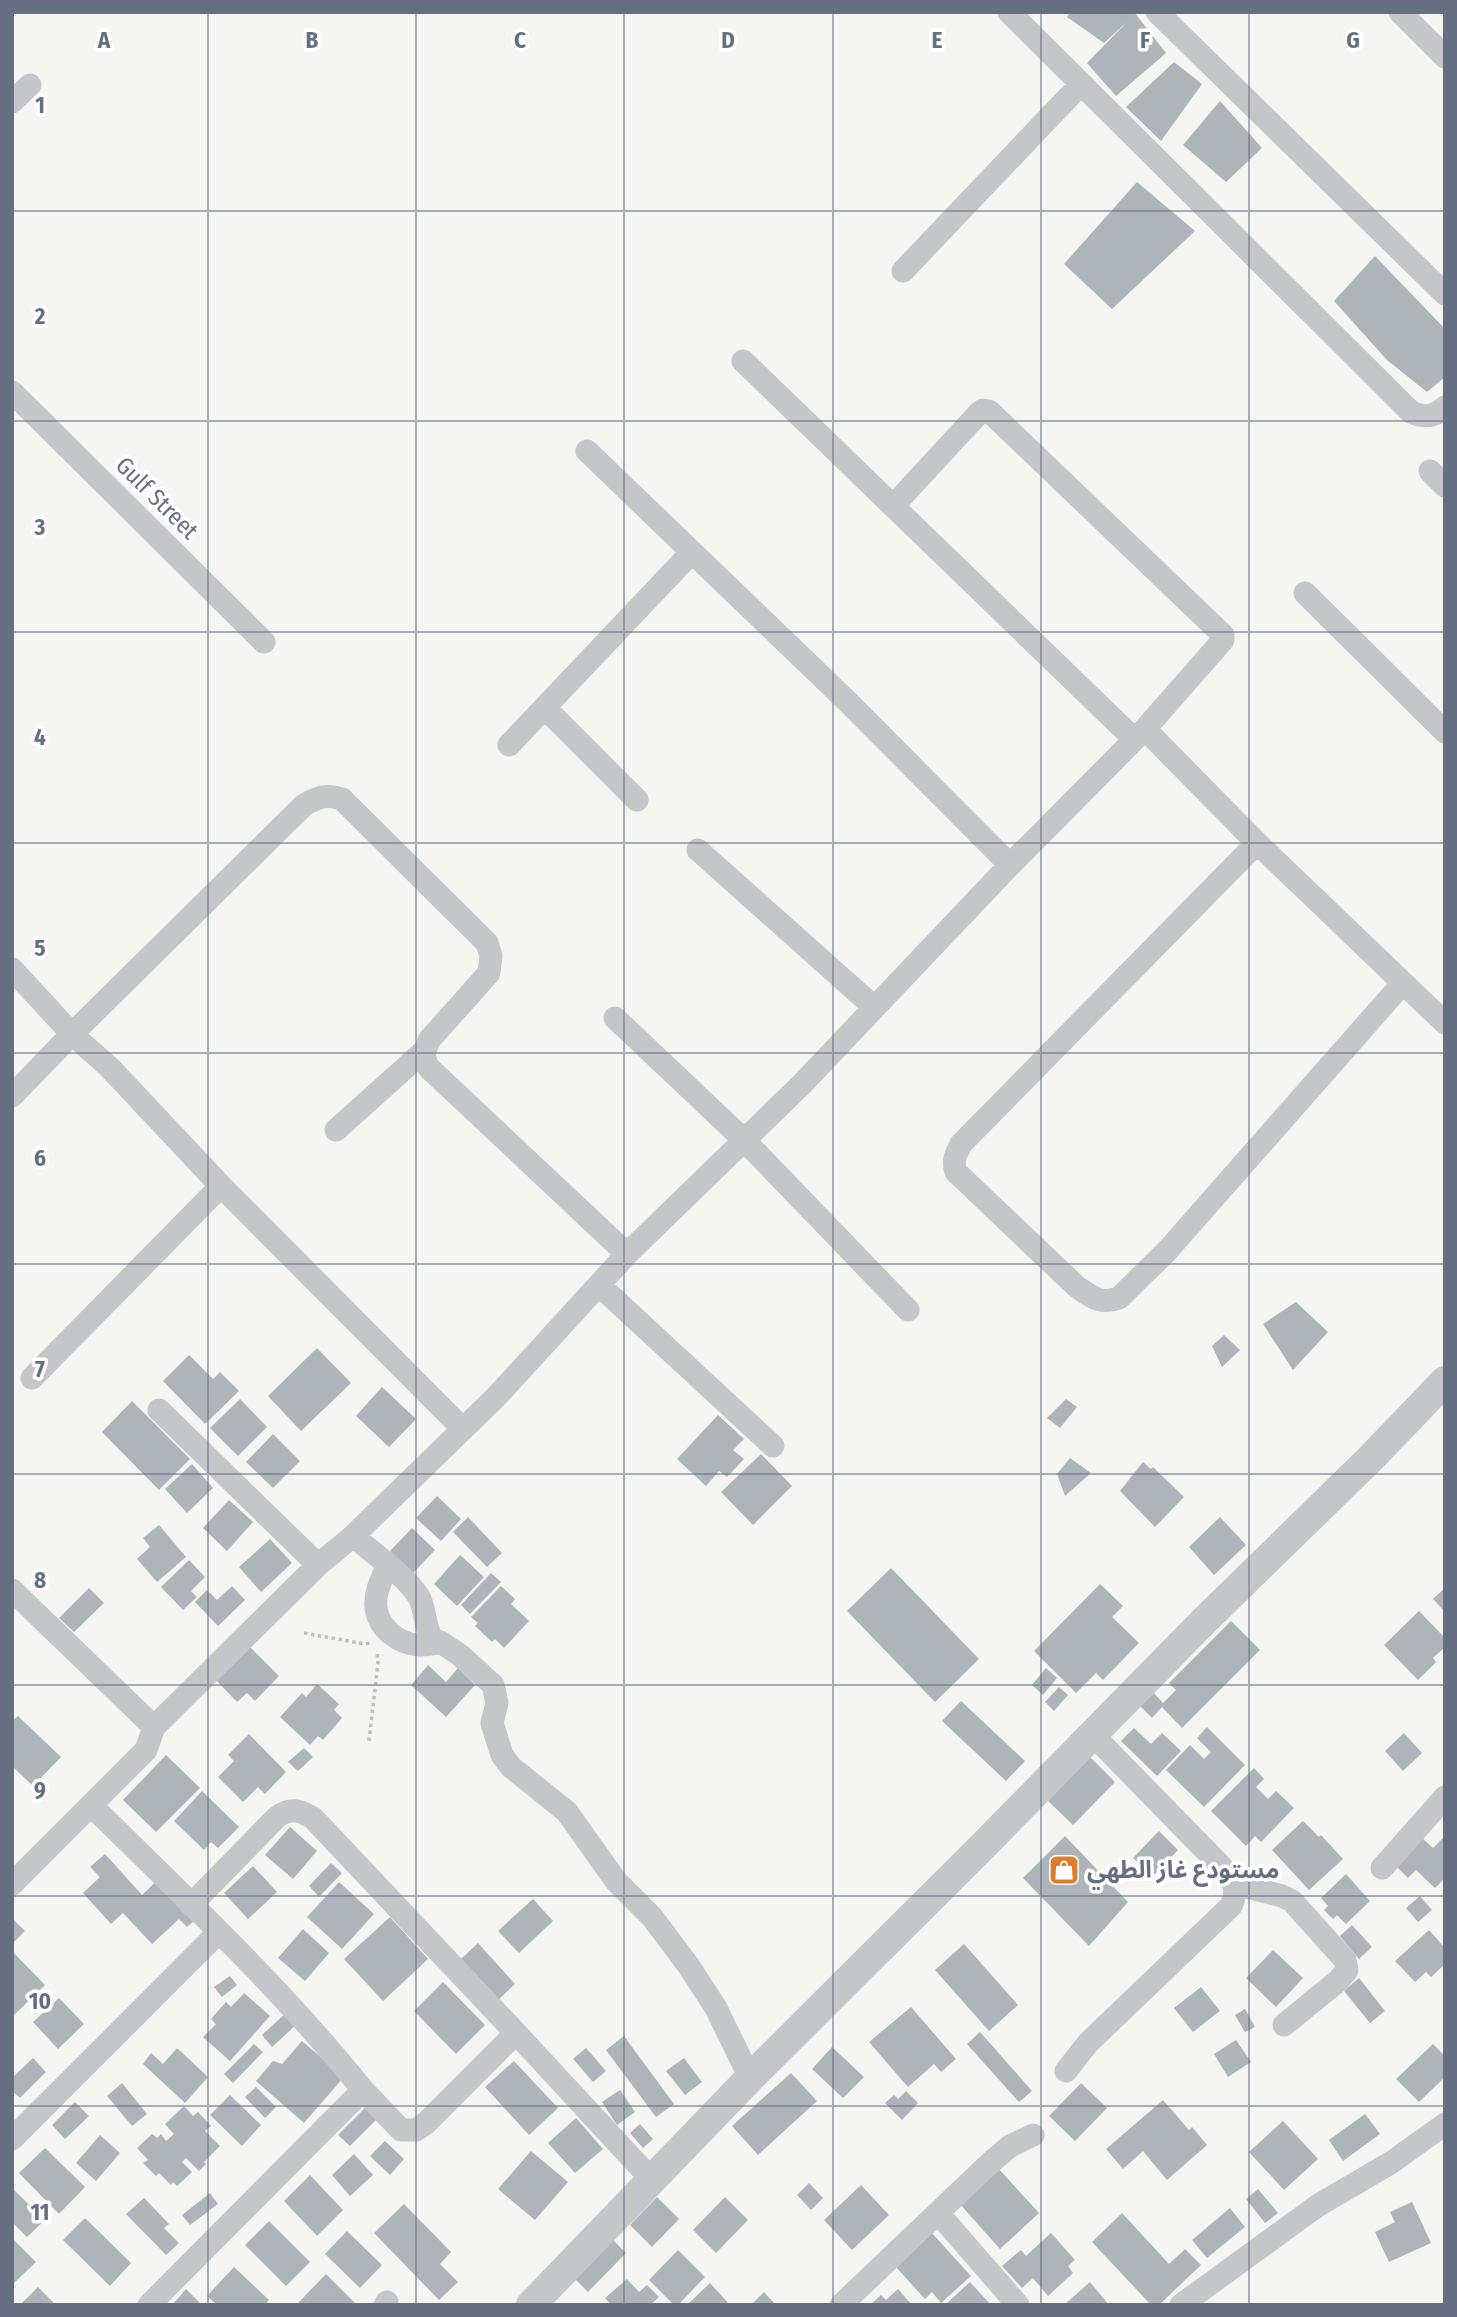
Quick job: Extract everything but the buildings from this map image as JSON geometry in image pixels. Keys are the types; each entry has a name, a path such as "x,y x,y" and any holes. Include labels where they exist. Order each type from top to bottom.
{"street":[{"path":"1009,12 1411,412 1429,416 1445,407"},
{"path":"1157,12 1445,294"},
{"path":"1400,12 1445,57"},
{"path":"903,271 1081,84"},
{"path":"12,103 30,85"},
{"path":"743,360 893,506 1257,843 1445,1023"},
{"name":"Gulf Street","path":"12,392 264,642"},
{"path":"12,1884 146,1750 154,1727 318,1565 353,1536 496,1397 627,1254 744,1140 874,1007 1140,734 1221,645 1223,635 989,411 979,413 893,506"},
{"path":"587,451 849,703 1010,865"},
{"path":"509,746 692,552"},
{"path":"1305,593 1445,732"},
{"path":"545,708 637,800"},
{"path":"12,1096 304,805 321,796 330,796 342,799 488,943 491,956 489,973 430,1039 424,1051 337,1130"},
{"path":"1257,843 961,1144 954,1164 956,1172 1077,1287 1099,1302 1119,1298 1167,1251 1402,984"},
{"path":"698,850 874,1007"},
{"path":"12,969 221,1186 462,1428"},
{"path":"615,1018 744,1140 908,1310"},
{"path":"424,1051 424,1059 429,1068 627,1254"},
{"path":"32,1378 221,1186"},
{"path":"599,1285 773,1446"},
{"path":"545,2300 652,2180 750,2078 1445,1381"},
{"path":"159,1410 318,1565"},
{"path":"353,1536 388,1565 419,1597 426,1629 432,1639 460,1655 494,1685 497,1703 492,1723 502,1755 511,1767 567,1812 616,1881 652,1917 716,2008 750,2078"},
{"path":"388,1565 379,1586 376,1607 384,1629 398,1639 417,1645 442,1643"},
{"path":"12,1590 154,1727"},
{"path":"1092,1734 1220,1865 1235,1884 1292,1901 1345,1960 1347,1970 1339,1980 1284,2025"},
{"path":"1382,1868 1445,1797"},
{"path":"92,1805 219,1932 401,2130 416,2130 425,2124 516,2033"},
{"path":"191,1905 277,1817 285,1812 301,1811 313,1818 652,2180"},
{"path":"1066,2071 1088,2043 1231,1906 1235,1898 1235,1884"},
{"path":"12,2139 219,1932"},
{"path":"149,2305 363,2090"},
{"path":"1181,2305 1317,2206 1392,2162 1445,2124"},
{"path":"841,2305 989,2164 1010,2146 1033,2134"},
{"path":"939,2213 1018,2305"}],"path":[{"path":"304,1633 365,1644 377,1642 378,1663 369,1741"}],"place":[{"name":"مستودع غاز الطهي","path":"1064,1870"}]}
